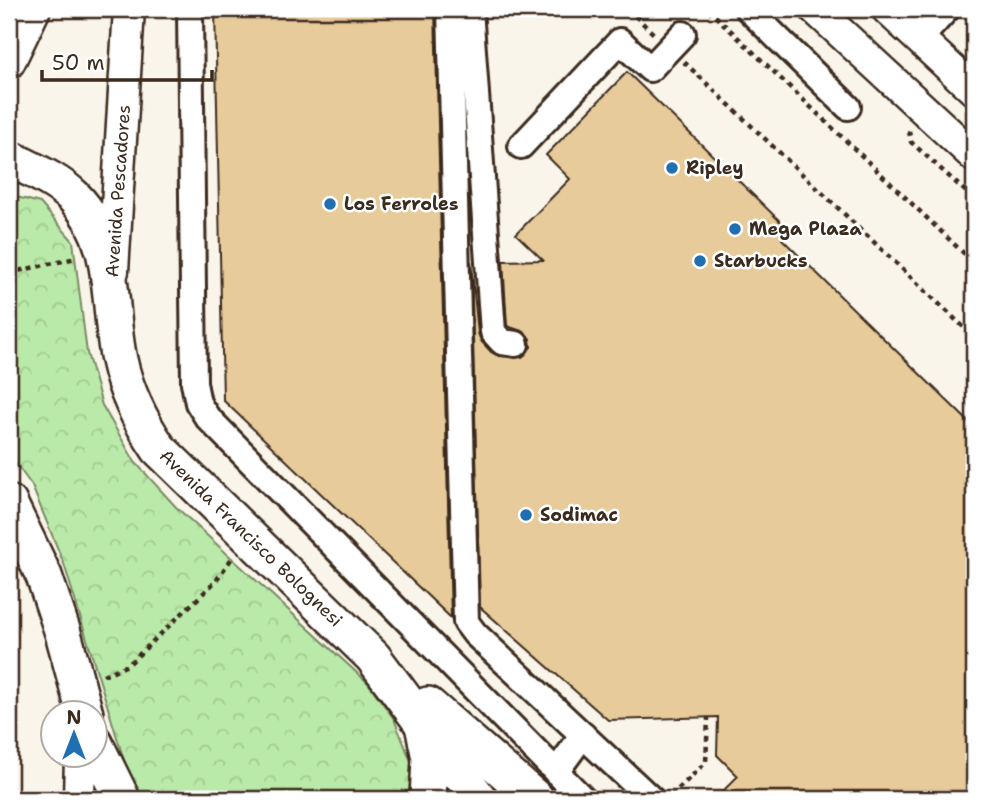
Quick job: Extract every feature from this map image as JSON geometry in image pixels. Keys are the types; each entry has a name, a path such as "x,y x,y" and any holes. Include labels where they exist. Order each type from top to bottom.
{"highway":[{"name":"Avenida Francisco Bolognesi","path":"9,159 73,196 92,220 109,273 118,358 132,402 159,449 373,657 479,799"},
{"path":"9,503 44,576 63,633 78,700"},
{"path":"373,657 546,786"},
{"path":"423,722 430,758 428,799"},
{"path":"108,770 122,799"}],"main road":[{"path":"9,63 34,9"},
{"name":"Avenida Pescadores","path":"109,273 129,9"},
{"path":"815,9 974,156"},
{"path":"887,9 974,90"},
{"path":"79,799 80,770"}],"street":[{"path":"190,9 194,383 198,403 207,417 482,696 546,786 583,799"},
{"path":"450,9 466,622 503,661 651,799"},
{"path":"470,9 493,332 502,342 516,344"},
{"path":"748,9 848,107"},
{"path":"919,40 947,9"},
{"path":"521,146 620,40 650,69 681,46"},
{"path":"482,696 503,661"},
{"path":"546,786 583,735"}],"path":[{"path":"628,9 654,34"},
{"path":"708,9 974,263"},
{"path":"681,46 974,337"},
{"path":"9,274 83,255 109,273"},
{"path":"84,700 128,665 215,582 248,536"},
{"path":"668,799 706,762 708,718"}],"green space":[{"path":"9,195 40,203 73,241 87,353 102,405 135,462 176,507 368,683 394,719 412,764 408,799 143,799 127,770 108,700 106,700 64,564 32,486 9,454"}],"building":[{"name":"Los Ferroles","path":"215,9 435,9 451,618 223,400"},
{"path":"627,72 790,231 782,239 974,427 974,799 715,799 738,776 717,755 718,717 608,720 480,607 471,261 481,341 499,356 522,357 531,347 530,339 525,332 507,326 503,261 543,260 516,234 570,179 546,155"}],"place":[{"name":"Ripley","path":"672,168"},
{"name":"Los Ferroles","path":"330,204"},
{"name":"Mega Plaza","path":"735,229"},
{"name":"Starbucks","path":"700,261"},
{"name":"Sodimac","path":"526,515"}]}
